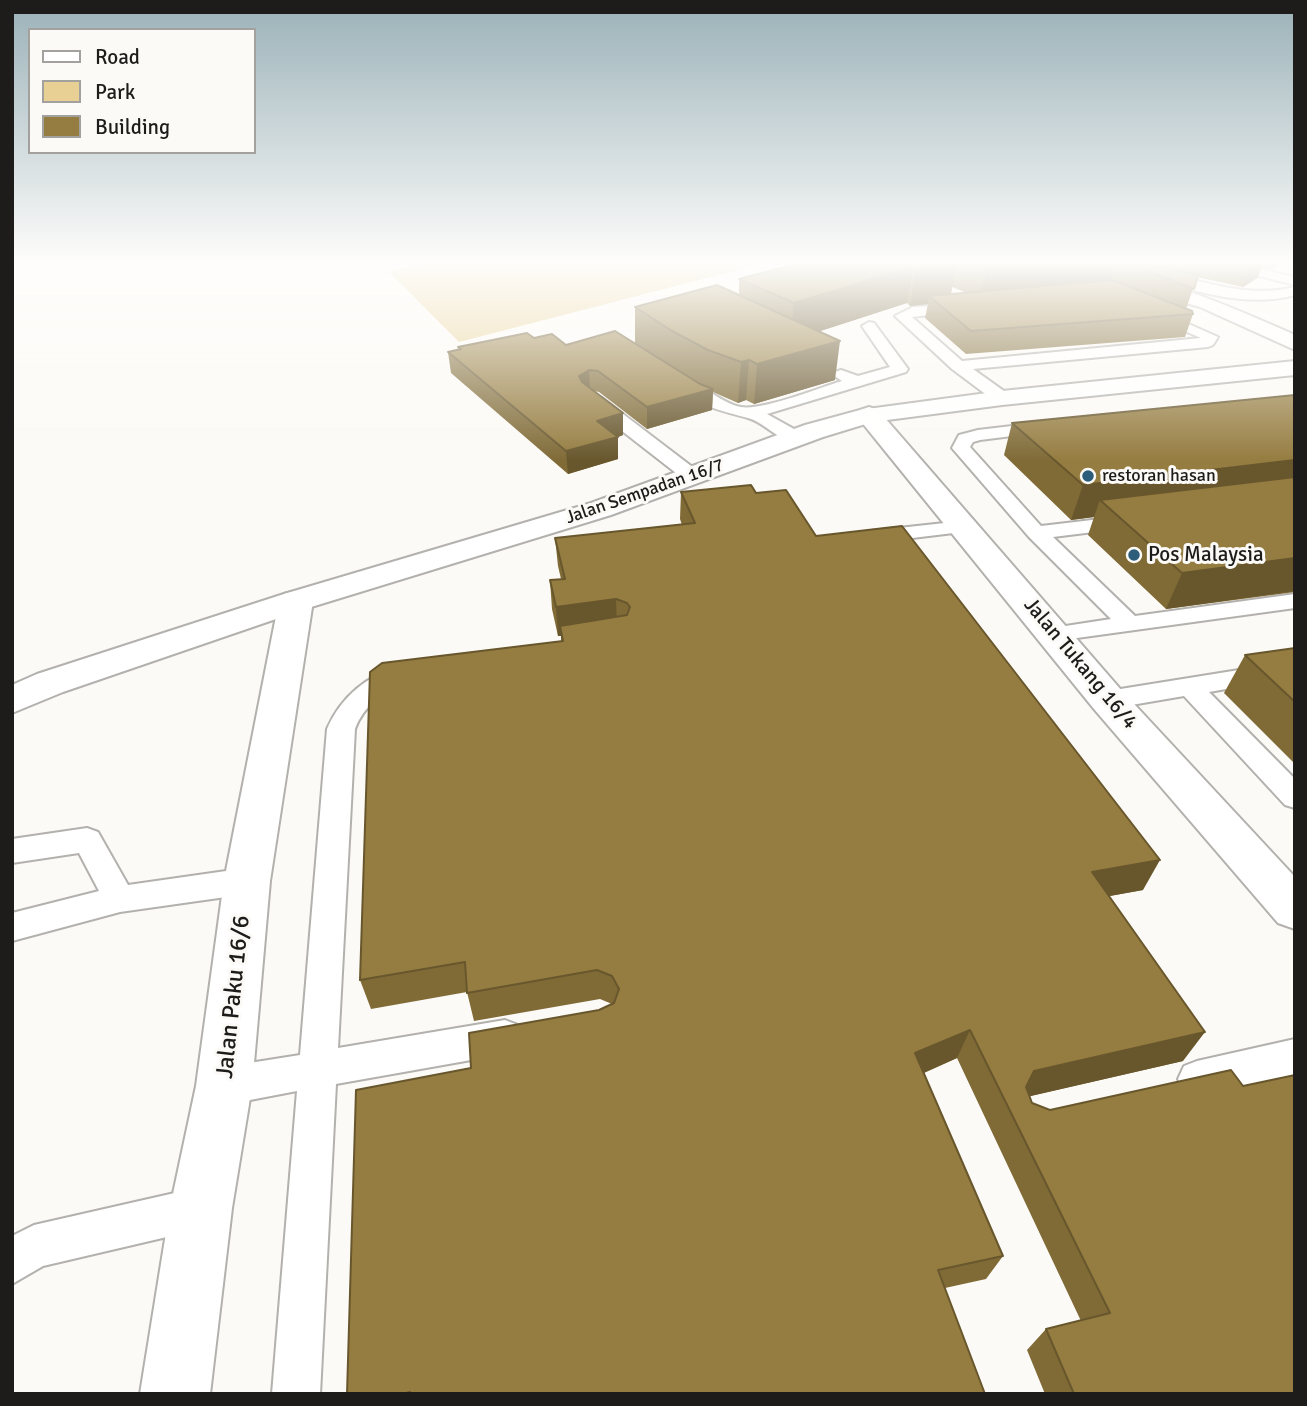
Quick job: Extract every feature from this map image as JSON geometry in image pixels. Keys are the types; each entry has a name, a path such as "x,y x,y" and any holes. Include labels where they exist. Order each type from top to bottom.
{"street":[{"path":"1266,330 1295,343"},
{"name":"Jalan Sempadan 16/7","path":"12,700 50,683 296,601 601,509 797,438 863,399 1002,398 1295,368"},
{"name":"Jalan Tukang 16/4","path":"863,399 963,527 1108,699 1295,909"},
{"name":"Jalan Paku 16/6","path":"175,1394 201,1208 224,1086 247,881 296,601"}],"lane":[{"path":"662,372 741,414 863,399 900,369 872,330"},
{"path":"916,330 958,366 1002,398"},
{"path":"958,366 1208,342 1211,337 1194,330"},
{"path":"822,365 863,399"},
{"path":"591,398 692,476"},
{"path":"752,413 797,438"},
{"path":"1061,425 978,435 965,439 961,448 1037,533 1131,625"},
{"path":"1037,533 1145,519"},
{"path":"852,539 963,527"},
{"path":"1055,634 1295,601"},
{"path":"296,1394 341,729 347,712 366,693 393,677 425,664"},
{"path":"1108,699 1295,669"},
{"path":"1189,686 1295,797"},
{"path":"12,851 87,840 120,899"},
{"path":"12,927 120,899 247,881"},
{"path":"224,1086 533,1032"},
{"path":"1164,1086 1295,1057"},
{"path":"12,1262 34,1247 201,1208"}],"green space":[{"path":"447,330 507,330 459,342"}],"building":[{"path":"670,330 815,330 840,341 757,364 749,360 741,362 708,350"},
{"path":"615,331 700,384 713,389 647,407 598,371 589,370 579,376 582,382 623,413 597,421 618,437 566,451 448,352 461,349 458,347 527,333 534,338 552,334 566,345"},
{"path":"1295,395 1295,460 1083,485 1012,423"},
{"path":"1295,477 1295,558 1182,573 1100,500"},
{"path":"751,485 756,493 786,490 816,536 902,526 1160,860 1092,872 1205,1032 1034,1071 1026,1087 1032,1103 1050,1110 1231,1070 1243,1086 1295,1075 1295,1394 1074,1394 1046,1329 1110,1313 970,1030 915,1053 1003,1256 938,1270 985,1394 347,1394 356,1090 471,1068 469,1033 599,1010 614,1003 619,989 612,976 597,970 467,993 465,962 360,980 370,672 382,663 563,641 560,626 627,615 630,607 616,599 556,607 550,580 565,579 555,538 695,523 681,492"},
{"path":"1295,648 1295,702 1245,655"}],"place":[{"name":"restoran hasan","path":"1088,476"},
{"name":"Pos Malaysia","path":"1134,555"}]}
